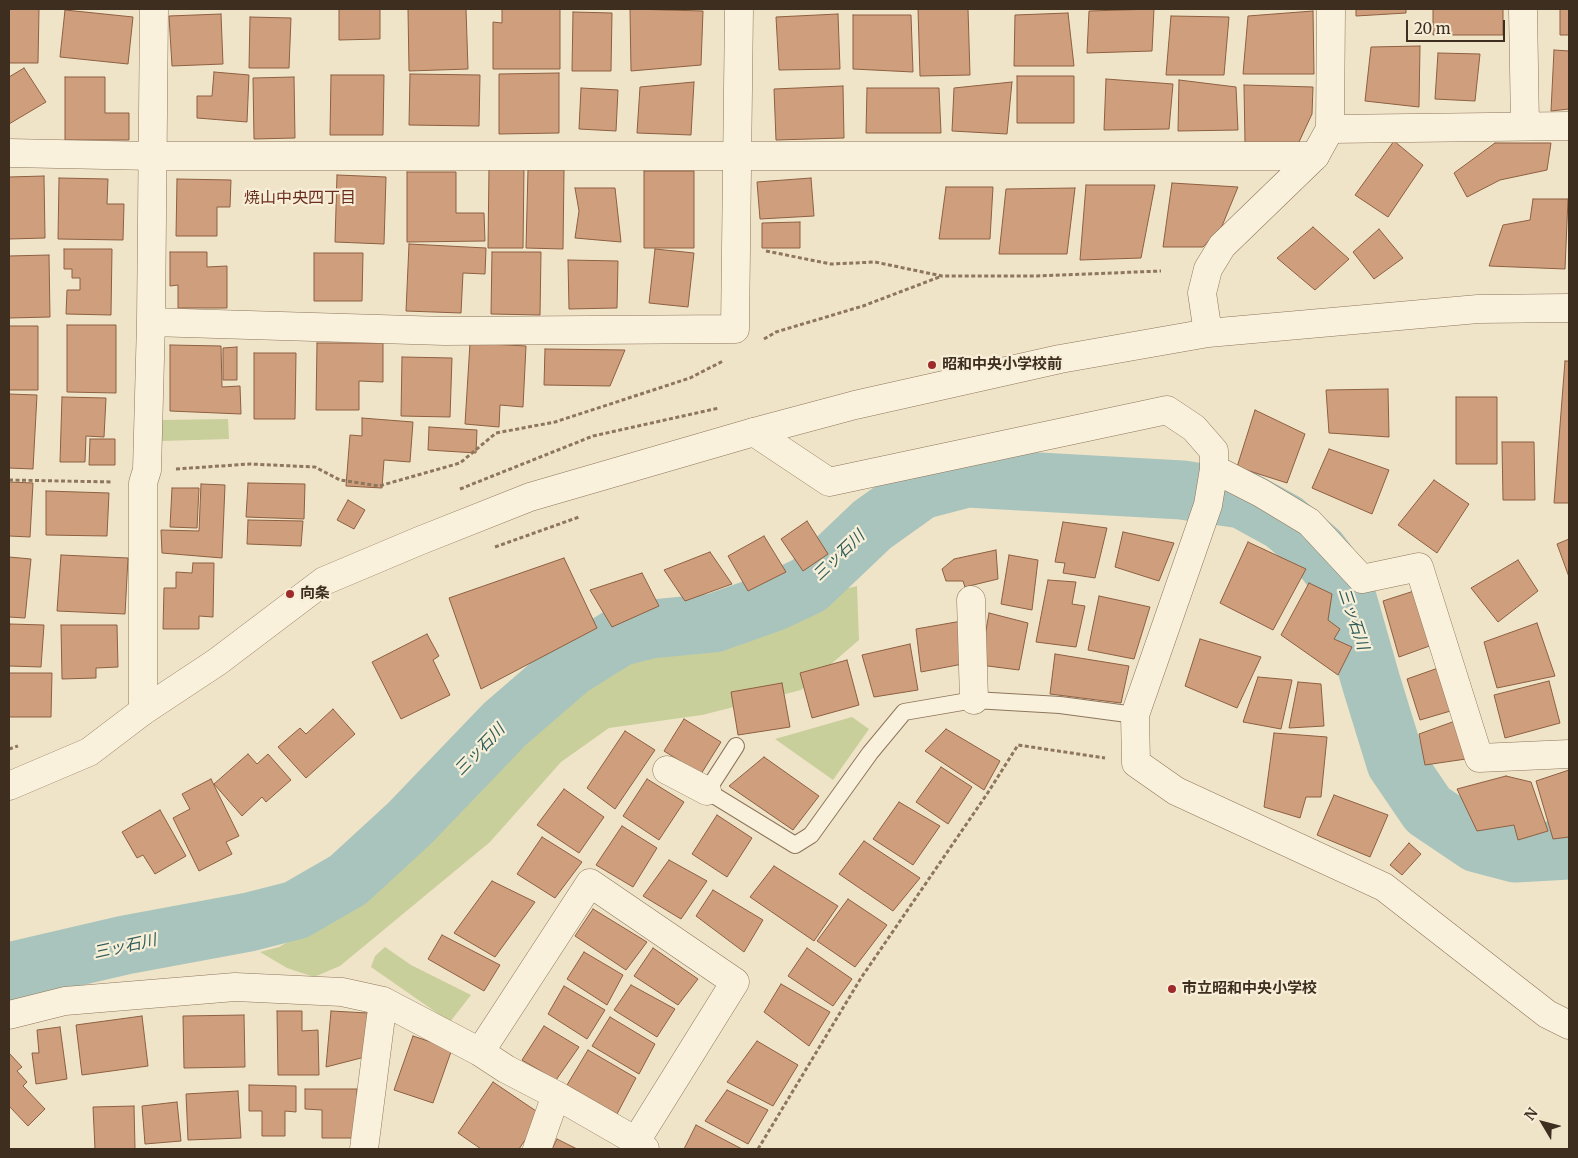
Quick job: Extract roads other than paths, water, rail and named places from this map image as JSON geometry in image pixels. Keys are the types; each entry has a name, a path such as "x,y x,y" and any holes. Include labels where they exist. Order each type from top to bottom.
{"street":[{"path":"144,711 145,477 151,322 154,9"},
{"path":"151,322 444,331 735,329 739,9"},
{"path":"1208,333 1202,293 1208,269 1222,246 1315,156 1330,129 1331,9"},
{"path":"1523,9 1525,126"},
{"path":"1330,129 1569,126"},
{"path":"9,153 153,156 1315,156"},
{"path":"9,786 89,752 144,711 217,662 324,582 419,541 530,497 754,432 855,405 1060,359 1208,333 1478,309 1569,308"},
{"path":"754,432 829,482 1167,410 1194,428 1214,451 1211,485 1135,715 1136,763 1176,791 1384,887 1547,1014 1569,1025"},
{"path":"1211,485 1261,493 1309,522 1362,579 1419,566 1479,758 1569,754"},
{"path":"971,600 974,700"},
{"path":"667,770 707,791"},
{"path":"9,1015 65,1001 235,987 342,992 383,1001 480,1052 506,1069 556,1095 640,1145 735,982 590,883 480,1052"},
{"path":"364,1149 383,1001"},
{"path":"537,1149 556,1095"}],"lane":[{"path":"736,746 707,791 795,845 810,835 870,753 904,712 974,700 1060,705 1135,715"}],"waterway":[{"name":"三ッ石川","path":"9,972 125,945 249,922 296,910 348,880 409,824 505,724 571,667 619,637 651,629 714,623 773,602 809,585 872,525 921,490 967,478 1182,490 1242,499 1284,522 1319,552 1343,584 1396,763 1428,810 1477,843 1515,853 1569,850"}],"place":[{"name":"昭和中央小学校前","path":"932,365"},
{"name":"向条","path":"290,594"},
{"name":"市立昭和中央小学校","path":"1172,989"}],"district":[{"name":"焼山中央四丁目","path":"300,198"}]}
